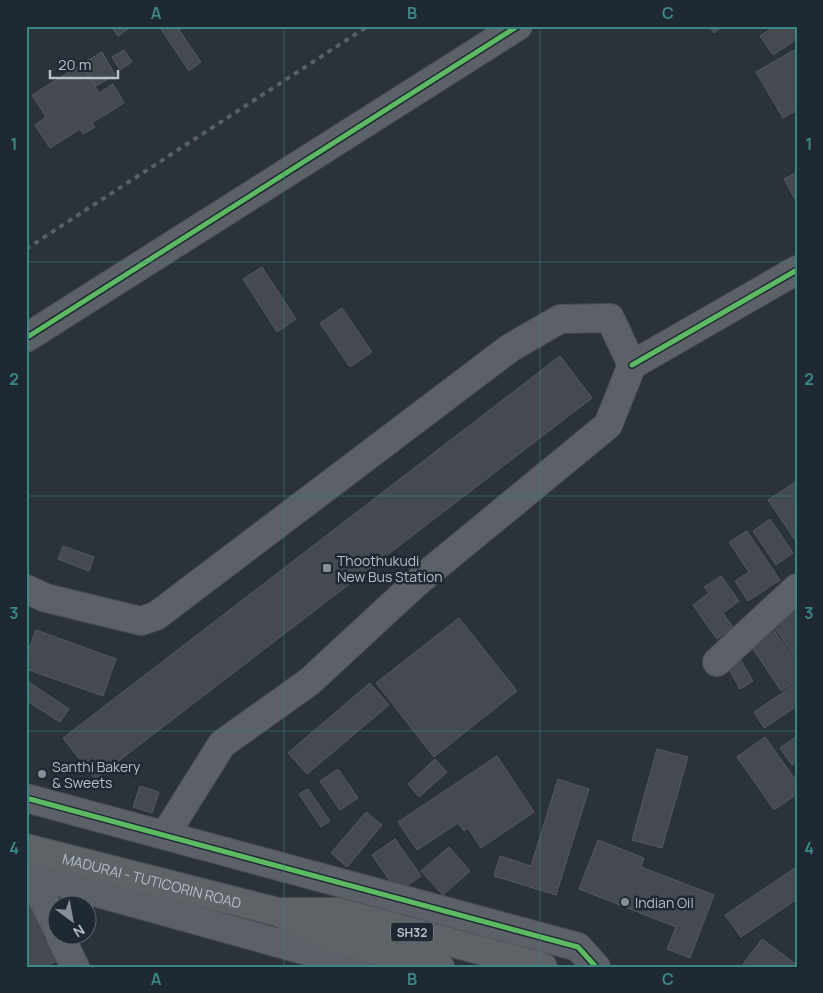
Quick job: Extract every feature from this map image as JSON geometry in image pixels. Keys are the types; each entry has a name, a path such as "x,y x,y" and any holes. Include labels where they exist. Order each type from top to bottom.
{"main road":[{"name":"MADURAI - TUTICORIN ROAD","path":"27,868 278,912 338,912 543,967"},
{"name":"MADURAI - TUTICORIN ROAD","path":"278,912 329,937 440,967"}],"street":[{"path":"26,338 518,26"},
{"path":"165,835 222,744 309,682 416,583 608,425 632,365 797,270"},
{"path":"26,589 46,598 141,621 156,616 510,348 560,319 610,318 632,365"},
{"path":"717,662 797,588"},
{"path":"26,798 578,947 596,967"},
{"path":"27,868 48,910"},
{"path":"27,868 366,967"},
{"path":"65,946 75,967"}],"building":[{"path":"111,26 132,26 118,36"},
{"path":"159,26 185,26 179,30 201,62 189,71"},
{"path":"709,26 723,26 714,33"},
{"path":"775,26 797,26 797,39 773,55 760,36"},
{"path":"124,50 132,62 120,70 112,57"},
{"path":"794,50 797,56 797,110 783,118 756,72"},
{"path":"102,52 115,75 96,86 82,64"},
{"path":"82,64 99,93 113,84 124,103 92,123 95,127 83,134 80,129 50,148 35,125 46,117 32,95"},
{"path":"797,172 797,203 784,179"},
{"path":"262,267 296,319 277,332 243,279"},
{"path":"342,308 372,352 350,367 320,323"},
{"path":"560,356 592,398 95,779 63,738"},
{"path":"797,481 797,543 768,500"},
{"path":"770,519 793,553 776,565 753,531"},
{"path":"747,531 780,580 748,601 735,581 749,572 729,542"},
{"path":"63,546 94,557 89,571 58,559"},
{"path":"721,576 739,601 723,613 733,627 717,639 693,605 709,593 704,587"},
{"path":"793,605 797,610 797,661 770,620"},
{"path":"459,618 517,691 434,757 376,683"},
{"path":"769,623 797,664 797,681 781,691 746,638"},
{"path":"36,630 116,659 103,696 26,669 26,657"},
{"path":"739,657 753,681 740,689 726,664"},
{"path":"26,680 69,709 60,722 27,701 26,703"},
{"path":"370,683 389,705 307,774 288,753"},
{"path":"797,683 797,706 764,728 754,712"},
{"path":"797,736 797,762 792,765 780,748"},
{"path":"765,737 797,782 797,794 774,810 737,757"},
{"path":"657,749 688,757 662,848 632,840"},
{"path":"497,756 534,812 481,848 468,828 464,831 458,823 417,850 398,822"},
{"path":"435,759 447,772 419,797 408,784"},
{"path":"338,769 358,798 340,810 320,781"},
{"path":"558,779 589,789 556,895 494,876 500,856 531,866"},
{"path":"140,786 159,792 152,813 133,807"},
{"path":"308,789 330,821 321,827 299,794"},
{"path":"366,812 382,825 347,867 331,853"},
{"path":"395,839 421,876 398,892 372,855"},
{"path":"598,840 644,858 641,867 714,895 690,958 667,949 676,927 579,889"},
{"path":"449,847 470,871 443,895 421,871"},
{"path":"795,868 797,870 797,899 741,937 725,915"},
{"path":"26,889 48,930 48,946 57,946 63,958 45,967 26,967"},
{"path":"762,939 797,965 797,967 741,967"}],"railway":[{"path":"26,249 368,26"}],"cycle path":[{"path":"26,338 518,26"},
{"path":"632,365 797,270"},
{"path":"26,798 578,947 596,967"}],"place":[{"name":"Thoothukudi New Bus Station","path":"327,568"},
{"name":"Santhi Bakery & Sweets","path":"42,774"},
{"name":"Indian Oil","path":"625,902"}]}
